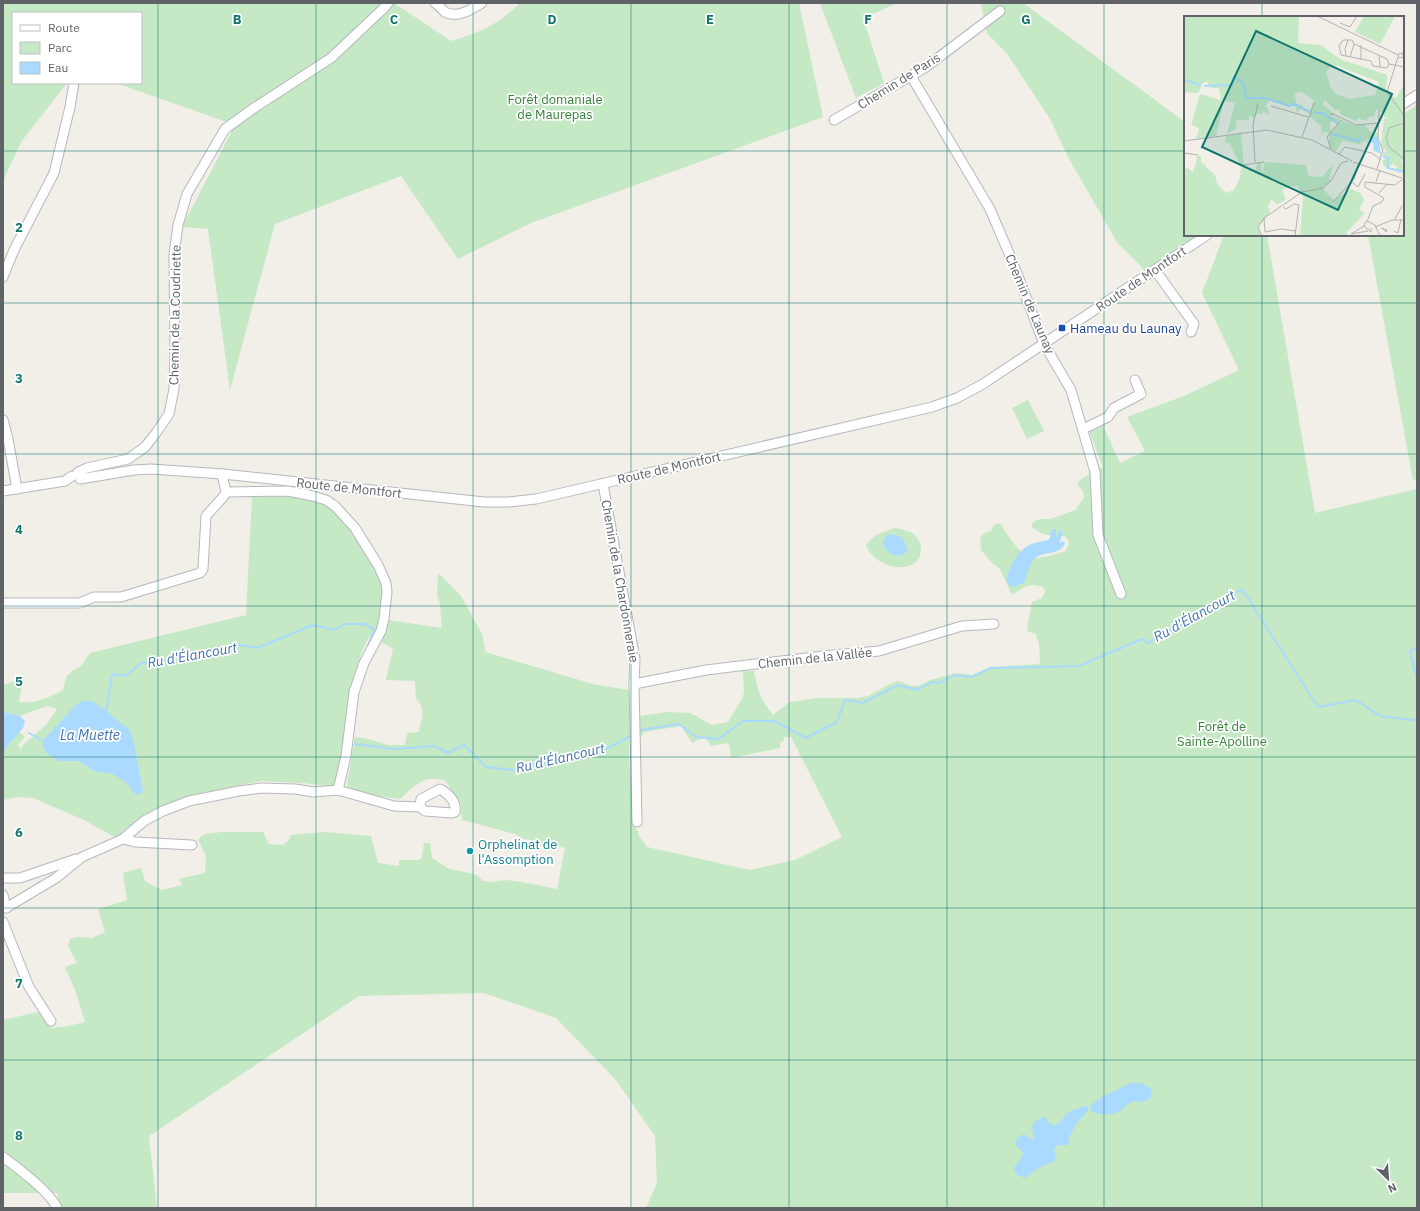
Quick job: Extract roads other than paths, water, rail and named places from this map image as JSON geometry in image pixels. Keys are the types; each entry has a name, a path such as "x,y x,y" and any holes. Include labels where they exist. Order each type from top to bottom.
{"street":[{"name":"Chemin de la Coudriette","path":"77,476 87,468 128,459 145,447 169,414 174,389 176,355 174,254 178,225 187,194 225,129 254,108 331,58 388,3"},
{"path":"435,3 446,12 456,14 469,11 482,3"},
{"name":"Chemin de Paris","path":"834,120 926,67 1000,11"},
{"name":"Chemin de Launay","path":"911,76 990,209 1011,258 1044,344 1071,390 1095,472 1098,535 1121,594"},
{"path":"3,277 14,250 54,173 70,107 74,84"},
{"path":"1404,103 1417,94"},
{"name":"Route de Montfort","path":"3,491 65,480 77,476 140,469 223,474 484,502 509,502 536,499 932,407 957,398 983,384 1206,236"},
{"path":"1155,270 1194,324 1191,332"},
{"path":"1082,429 1108,417 1114,408 1141,394 1135,380"},
{"path":"3,420 8,438 17,489"},
{"path":"3,603 80,603 94,597 121,597 200,573 203,569 206,516 226,492 223,474"},
{"name":"Chemin de la Chardonneraie","path":"603,484 635,659 634,684 638,822"},
{"path":"226,492 288,491 326,500 335,506 355,528 386,583 387,592 381,631 364,662 354,692 346,756 338,790"},
{"name":"Chemin de la Vallée","path":"634,684 706,670 879,651 962,626 994,624"},
{"path":"3,878 20,878 82,857 123,839 144,821 163,811 189,802 239,791 261,788 295,789 314,792 338,790 394,806 420,807"},
{"path":"123,839 135,842 192,845"},
{"path":"3,895 5,912 56,878 82,857"},
{"path":"3,922 29,987 51,1021"},
{"path":"3,1157 49,1196 57,1208"}],"water":[{"path":"1056,529 1056,537 1061,530 1063,533 1059,543 1062,541 1065,543 1063,547 1056,552 1035,558 1030,566 1024,583 1012,587 1009,585 1006,579 1019,554 1027,546 1048,540 1050,538 1051,530"},
{"path":"890,534 900,537 908,551 900,556 888,551 884,546 883,539"},
{"name":"La Muette","path":"83,700 94,702 130,730 135,747 143,791 139,795 134,793 128,784 113,774 94,771 79,761 58,761 46,752 43,746 44,740 73,708"},
{"name":"La Muette","path":"3,712 20,716 25,721 23,728 3,751"},
{"path":"1131,1083 1140,1083 1148,1087 1152,1091 1151,1097 1146,1101 1130,1103 1123,1109 1111,1114 1099,1114 1091,1111 1090,1106 1102,1097"},
{"path":"1087,1106 1088,1111 1075,1126 1068,1145 1059,1145 1054,1148 1056,1160 1037,1169 1025,1178 1016,1174 1014,1168 1023,1155 1022,1151 1015,1145 1017,1138 1024,1134 1034,1141 1032,1126 1039,1119 1045,1117 1049,1123 1054,1126 1059,1123 1070,1111"}],"waterway":[{"name":"Ru d'Élancourt","path":"641,730 679,724 696,737 719,739 743,721 774,721 806,738 837,722 845,700 863,703 898,685 917,690 932,682 940,683 954,675 972,677 991,668 1079,666 1142,639 1147,643 1242,589 1318,707 1356,700 1380,716 1413,720 1417,719"},
{"name":"Ru d'Élancourt","path":"105,713 112,674 125,676 142,663 197,654 222,652 240,645 257,648 313,625 335,630 344,624 364,624 374,629 367,649"},
{"name":"Ru d'Élancourt","path":"1417,648 1410,651 1417,681"},
{"name":"Ru d'Élancourt","path":"29,733 45,742 47,741"},
{"name":"Ru d'Élancourt","path":"355,744 394,749 434,746 448,753 464,745 486,767 513,770 608,748 631,736"}],"place":[{"name":"Hameau du Launay","path":"1062,328"},
{"name":"Orphelinat de l'Assomption","path":"470,851"}],"park label":[{"name":"Forêt domaniale de Maurepas","path":"555,106"},
{"name":"Forêt de Sainte-Apolline","path":"1222,734"}]}
